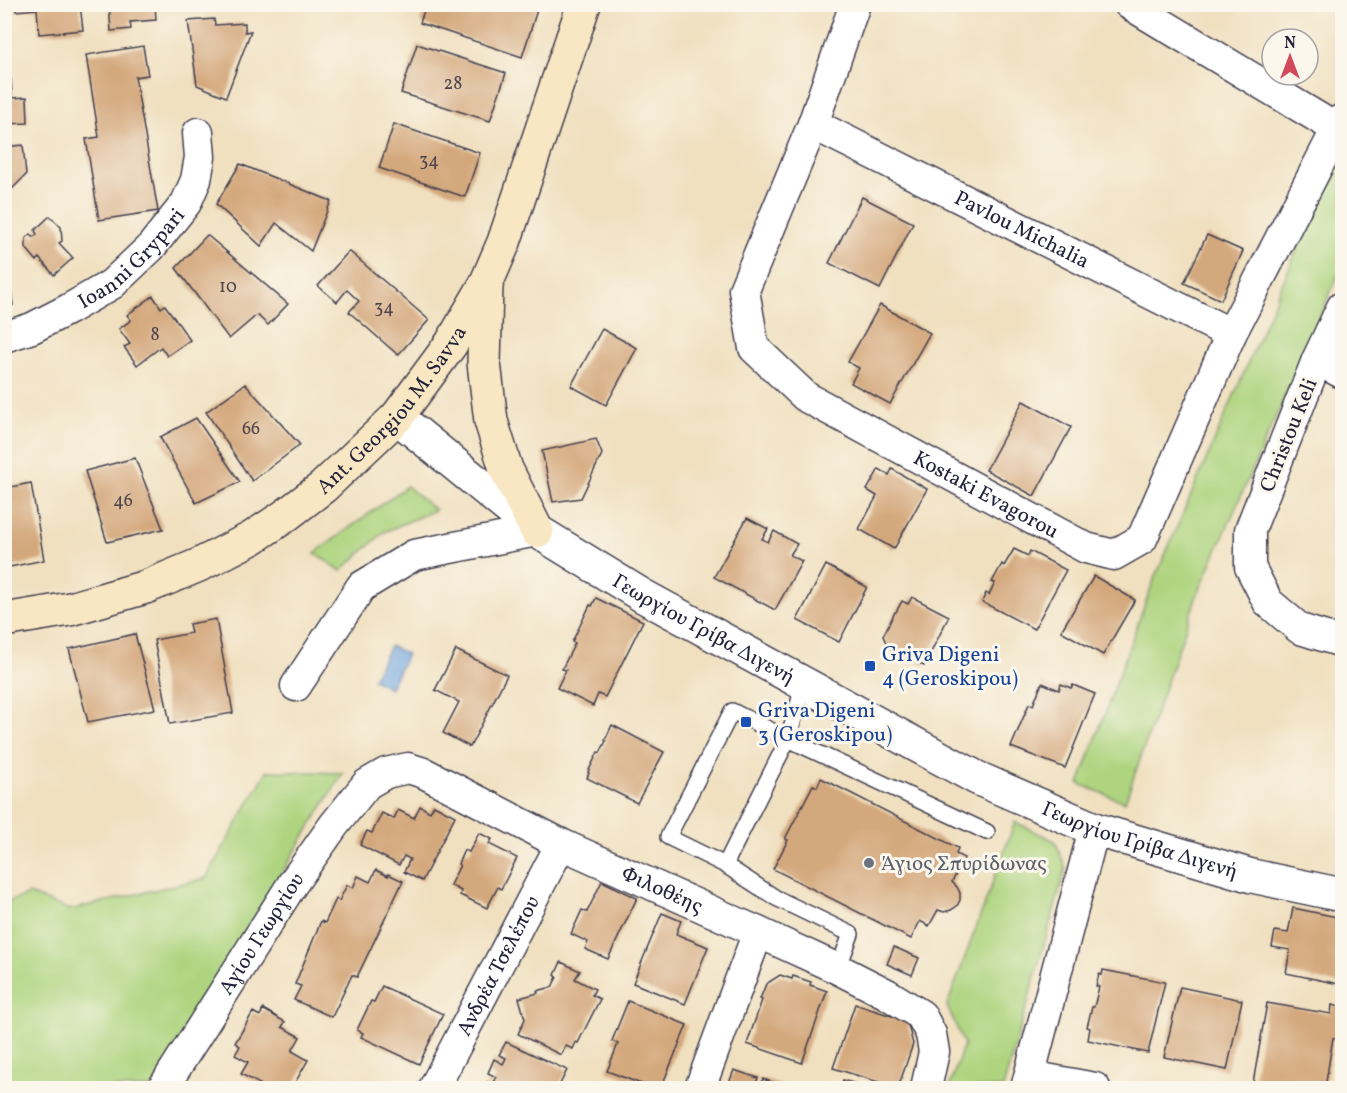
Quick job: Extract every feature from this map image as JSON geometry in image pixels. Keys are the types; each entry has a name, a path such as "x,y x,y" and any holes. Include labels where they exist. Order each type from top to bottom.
{"main road":[{"name":"Ant. Georgiou M. Savva","path":"4,620 70,609 147,587 199,565 252,538 323,488 397,417 451,344 486,284 504,242 584,4"},
{"path":"486,284 484,363 491,421 506,469 537,531"}],"street":[{"name":"Kostaki Evagorou","path":"855,4 813,124 744,290 754,348 806,397 1086,548 1114,555 1142,539 1231,334 1340,124"},
{"path":"1129,4 1340,124"},
{"name":"Pavlou Michalia","path":"813,124 1231,334"},
{"name":"Ioanni Grypari","path":"4,337 32,328 112,284 152,247 186,203 196,180 200,157 198,134"},
{"name":"Christou Keli","path":"1342,307 1330,367 1250,530 1250,567 1268,602 1300,629 1342,642"},
{"name":"Γεωργίου Γρίβα Διγενή","path":"397,417 537,531 643,596 977,778 1094,829 1252,876 1342,895"},
{"path":"296,686 361,587 414,555 537,531"},
{"name":"Φιλοθέης","path":"367,784 386,773 408,768 424,773 561,844 758,932 887,994 921,1015 931,1034 934,1052 926,1089"},
{"name":"Αγίου Γεωργίου","path":"163,1089 293,883 334,825 367,784"},
{"path":"1094,829 1028,1082 1095,1089"},
{"name":"Ανδρέα Τσελέπου","path":"434,1089 561,844"},
{"path":"700,1089 758,932"}],"lane":[{"path":"725,865 788,740 804,684"},
{"path":"838,969 851,934 776,898 725,865 668,837 732,711 788,740 987,832"}],"green space":[{"path":"1342,146 1342,266 1196,598 1125,802 1079,784 1152,585"},
{"path":"407,486 435,510 384,532 341,571 315,553"},
{"path":"267,771 343,773 153,1088 5,1088 5,903 29,894 69,910 206,878"},
{"path":"1015,822 1055,841 1066,868 1003,1088 949,1088 964,1044 947,1006"}],"water":[{"path":"390,646 407,654 390,688 373,679"}],"building":[{"path":"15,4 80,4 83,30 39,34 37,9 16,11"},
{"path":"109,4 155,4 156,20 130,22 131,29 111,31"},
{"path":"426,4 539,4 522,57 420,23"},
{"path":"214,19 215,25 245,23 245,32 251,31 226,97 197,85 188,21"},
{"path":"417,44 506,73 490,121 401,93"},
{"path":"143,46 148,75 135,77 158,211 99,220 86,139 99,137 86,55"},
{"path":"11,79 12,98 27,97 28,123 5,124 5,80"},
{"path":"394,124 480,153 465,197 379,168"},
{"path":"23,145 26,175 4,197 4,147"},
{"path":"240,164 331,201 311,251 276,223 261,246 216,204"},
{"path":"862,197 913,223 880,289 829,263"},
{"path":"50,216 61,227 62,241 59,243 73,258 54,275 39,258 37,261 26,248 26,238 31,234 33,237 37,235 35,230"},
{"path":"207,235 288,304 268,325 257,315 229,339 176,268"},
{"path":"1207,235 1243,251 1221,300 1184,283"},
{"path":"349,251 429,320 398,355 349,312 359,301 347,290 337,302 318,286"},
{"path":"5,258 13,305 5,307"},
{"path":"153,296 161,308 165,305 190,340 167,356 161,347 137,365 124,347 130,344 119,329 131,320 127,315"},
{"path":"880,305 930,333 890,404 851,383 859,368 848,362"},
{"path":"602,329 637,348 606,405 571,386"},
{"path":"245,384 300,445 252,481 206,412"},
{"path":"1023,401 1071,427 1034,496 986,470"},
{"path":"196,418 240,482 196,503 160,437"},
{"path":"596,439 602,454 581,498 553,502 542,451"},
{"path":"135,458 163,529 107,542 85,471"},
{"path":"879,469 889,475 892,469 927,489 894,549 859,529 877,496 867,490"},
{"path":"31,483 44,560 5,568 5,488"},
{"path":"747,518 768,529 762,539 768,542 774,531 797,544 790,555 802,561 775,610 714,577"},
{"path":"1014,549 1028,556 1030,551 1066,570 1034,629 982,602 986,593 989,595 995,583 992,582 1002,564 1004,566"},
{"path":"826,565 867,587 839,642 797,620"},
{"path":"1094,576 1135,600 1103,655 1061,631"},
{"path":"912,597 949,616 924,666 888,647 883,636 902,601 908,604"},
{"path":"596,598 643,621 605,697 598,694 593,706 557,688 566,670 562,669 575,643 572,642 590,605 592,606"},
{"path":"216,619 233,713 170,724 154,640 191,633 189,624"},
{"path":"135,634 155,709 88,722 69,649"},
{"path":"456,650 507,675 470,747 443,733 459,702 435,690"},
{"path":"1042,683 1059,690 1061,684 1071,688 1073,685 1095,694 1065,768 1011,747 1029,704 1033,705"},
{"path":"612,725 664,752 637,803 587,778"},
{"name":"Άγιος Σπυρίδωνας","path":"821,778 958,848 956,854 964,858 952,882 960,893 957,906 944,912 938,910 929,926 920,921 911,939 773,869 788,840 785,839 813,785 817,787"},
{"path":"434,805 455,816 422,881 404,872 410,859 404,856 399,865 360,845 367,831 372,833 382,813 394,819 398,810 414,818 420,806 430,812"},
{"path":"479,833 492,839 489,844 517,858 501,889 498,887 487,908 460,895 461,891 450,885 460,865 458,864 464,850 469,852"},
{"path":"376,870 403,881 357,977 352,975 332,1017 294,1000 301,986 295,984 321,921 325,923 336,899 339,901 347,885 353,888 358,876 370,882"},
{"path":"602,881 637,898 608,959 585,949 588,942 571,934 582,910 587,912"},
{"path":"1293,908 1342,918 1342,962 1339,984 1286,973 1290,950 1272,947 1275,931 1288,933"},
{"path":"662,913 681,921 676,934 708,947 685,1004 633,983"},
{"path":"894,947 919,958 912,975 887,964"},
{"path":"561,962 580,971 575,979 595,989 592,995 600,999 578,1043 576,1042 573,1049 566,1046 561,1055 518,1034 525,1019 519,998 552,987"},
{"path":"1103,970 1165,982 1148,1053 1088,1040 1090,1028 1087,1027 1099,987 1096,986 1099,974 1102,975"},
{"path":"780,975 792,979 793,976 811,982 810,985 827,991 802,1063 747,1044 766,984"},
{"path":"382,986 443,1014 419,1064 361,1037 363,1033 357,1030 371,1001 374,1002"},
{"path":"1180,987 1242,1000 1227,1070 1164,1057"},
{"path":"628,1001 687,1025 661,1088 652,1088 607,1071 618,1044 612,1041"},
{"path":"1267,1003 1331,1014 1332,1005 1342,1007 1338,1039 1333,1038 1325,1088 1288,1088 1253,1083"},
{"path":"855,1004 907,1021 913,1044 898,1088 833,1068"},
{"path":"263,1009 285,1022 282,1027 300,1037 292,1051 308,1060 292,1088 267,1088 241,1074 248,1062 235,1055 240,1046 235,1043 253,1012 260,1016"},
{"path":"506,1042 567,1070 558,1088 484,1088 487,1082 492,1084 496,1077 488,1073 494,1059 503,1064 506,1058 499,1055"},
{"path":"734,1070 758,1078 754,1088 727,1088"},
{"path":"763,1079 789,1088 759,1088"},
{"path":"843,1080 869,1088 840,1088"}],"place":[{"name":"Griva Digeni 4 (Geroskipou)","path":"870,666"},
{"name":"Griva Digeni 3 (Geroskipou)","path":"746,722"},
{"name":"Άγιος Σπυρίδωνας","path":"869,863"}]}
